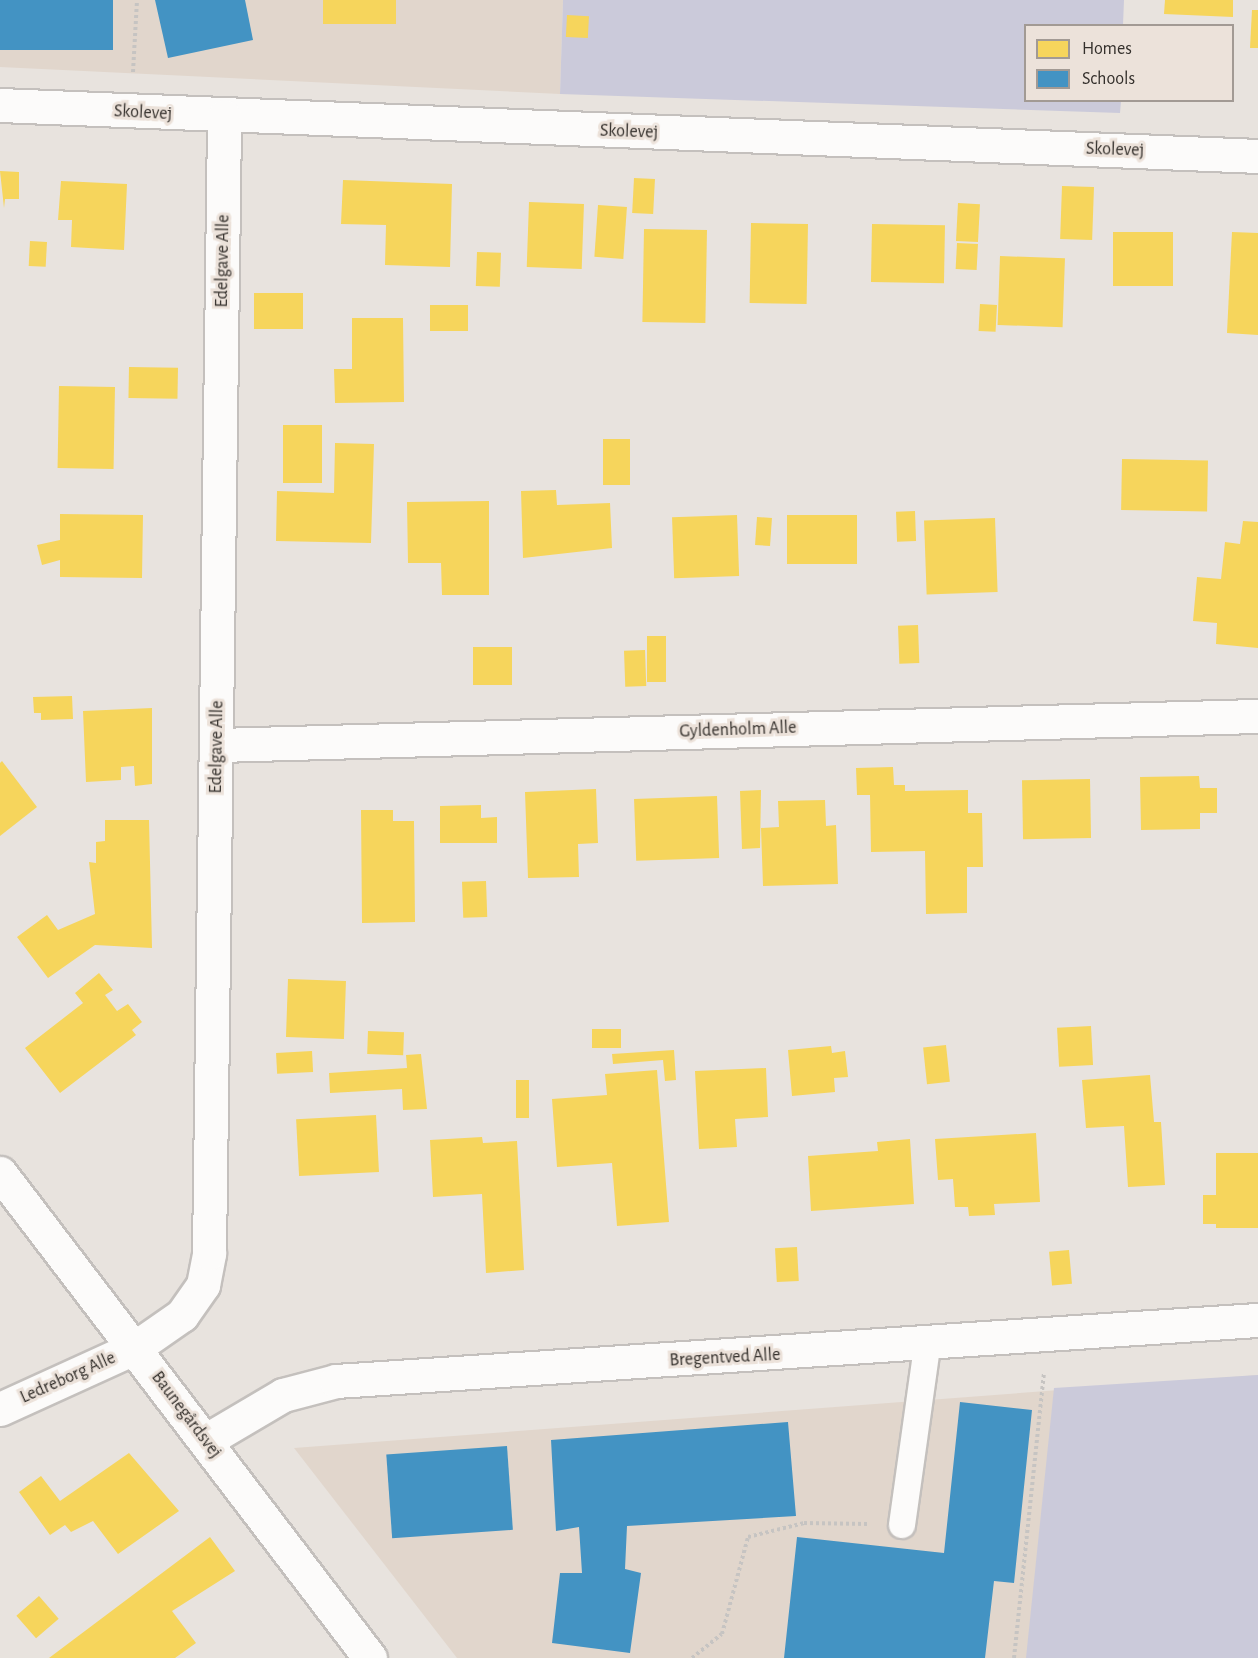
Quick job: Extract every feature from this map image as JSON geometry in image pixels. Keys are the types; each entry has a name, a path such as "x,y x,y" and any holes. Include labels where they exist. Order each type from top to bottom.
{"street":[{"name":"Skolevej","path":"0,105 224,116 1258,156"},
{"name":"Edelgave Alle","path":"136,1347 182,1315 203,1285 209,1253 218,745 224,116"},
{"name":"Gyldenholm Alle","path":"218,745 1258,716"},
{"name":"Baunegårdsvej","path":"0,1173 136,1347 370,1658"},
{"name":"Bregentved Alle","path":"205,1441 283,1395 336,1381 927,1346 1258,1320"},
{"name":"Ledreborg Alle","path":"0,1409 136,1347"}],"lane":[{"path":"902,1525 927,1346"}],"path":[{"path":"131,112 136,0"},
{"path":"1014,1658 1047,1336"},
{"path":"692,1658 722,1634 748,1537 804,1523 902,1525"}],"shaded area":[{"path":"0,0 563,0 560,94 0,67"},
{"path":"563,0 1124,0 1123,24 1024,24 1024,102 1121,102 1120,113 560,94"},
{"path":"1258,1375 1258,1658 457,1658 294,1448"},
{"path":"1258,1375 1258,1658 1026,1658 1054,1388"}],"building: Homes":[{"path":"323,0 396,0 396,24 323,24"},
{"path":"1165,0 1233,0 1233,17 1164,14"},
{"path":"1252,10 1258,10 1258,48 1250,48"},
{"path":"567,15 589,16 588,38 566,37"},
{"path":"0,171 19,172 19,199 5,199 4,208"},
{"path":"634,178 655,179 653,214 632,213"},
{"path":"343,180 452,184 450,267 385,265 386,225 341,224"},
{"path":"61,181 127,184 124,250 71,247 72,220 58,220"},
{"path":"1062,186 1094,187 1092,240 1060,239"},
{"path":"529,202 584,204 582,269 527,267"},
{"path":"958,203 980,204 978,242 956,241"},
{"path":"598,205 627,207 623,259 594,257"},
{"path":"751,223 808,224 807,304 750,303"},
{"path":"872,224 945,225 944,283 871,282"},
{"path":"644,229 707,230 705,323 642,322"},
{"path":"1113,232 1173,232 1173,286 1113,286"},
{"path":"1232,232 1258,233 1258,335 1227,333"},
{"path":"30,241 47,242 46,267 29,266"},
{"path":"957,243 978,244 977,270 956,269"},
{"path":"477,252 501,253 500,287 476,286"},
{"path":"1000,256 1065,258 1063,327 998,325"},
{"path":"254,293 303,293 303,329 254,329"},
{"path":"980,304 997,305 996,332 979,331"},
{"path":"430,305 468,305 468,331 430,331"},
{"path":"352,318 403,318 404,402 335,403 334,369 352,369"},
{"path":"129,367 178,368 177,399 128,398"},
{"path":"59,386 115,387 114,469 58,468"},
{"path":"283,425 322,425 322,483 283,483"},
{"path":"603,439 630,439 630,485 603,485"},
{"path":"335,443 374,444 371,543 276,541 277,491 334,493"},
{"path":"1122,459 1208,461 1207,511 1121,510"},
{"path":"556,490 557,505 610,503 612,548 523,558 521,491"},
{"path":"489,501 489,595 442,595 441,563 408,563 407,502"},
{"path":"915,511 916,541 897,542 896,512"},
{"path":"60,514 143,515 142,578 60,577 60,560 42,565 37,545 60,540"},
{"path":"737,515 739,576 674,578 672,517"},
{"path":"787,515 857,515 857,564 787,564"},
{"path":"757,517 772,518 770,546 755,545"},
{"path":"995,518 998,592 927,594 924,520"},
{"path":"1243,521 1258,522 1258,648 1216,644 1217,623 1193,621 1197,577 1221,579 1225,542 1240,544"},
{"path":"918,625 919,663 899,664 898,626"},
{"path":"647,636 666,636 666,682 647,682"},
{"path":"473,647 512,647 512,685 473,685"},
{"path":"645,650 646,686 625,687 624,651"},
{"path":"72,696 73,719 41,720 41,713 34,713 33,697"},
{"path":"152,708 152,784 135,786 134,766 121,767 121,780 86,782 83,711"},
{"path":"2,761 37,807 0,836 0,763"},
{"path":"893,767 894,785 905,785 905,791 968,790 968,813 982,813 983,867 967,867 967,913 926,914 925,851 871,852 870,795 857,795 856,768"},
{"path":"1199,776 1200,788 1217,788 1217,813 1200,813 1200,829 1141,830 1140,777"},
{"path":"1090,779 1091,838 1023,839 1022,780"},
{"path":"596,789 598,843 578,844 579,877 528,878 525,792"},
{"path":"761,790 760,848 742,849 740,791"},
{"path":"717,796 719,858 636,861 634,799"},
{"path":"825,800 826,826 836,825 838,884 763,886 761,828 779,827 778,801"},
{"path":"481,805 481,818 497,817 497,843 440,843 440,806"},
{"path":"361,810 393,810 393,821 414,821 415,922 362,923"},
{"path":"105,820 149,820 152,948 95,945 48,978 17,937 47,915 58,930 95,914 89,862 96,863 96,842 105,841"},
{"path":"486,881 487,917 463,918 462,882"},
{"path":"99,973 113,990 105,995 117,1011 128,1004 142,1022 132,1030 136,1035 60,1093 25,1048 83,1003 75,993"},
{"path":"288,979 346,981 344,1039 286,1037"},
{"path":"1091,1026 1093,1065 1059,1067 1057,1028"},
{"path":"592,1029 621,1029 621,1048 592,1048"},
{"path":"368,1031 404,1032 403,1055 367,1054"},
{"path":"946,1045 950,1082 927,1084 923,1047"},
{"path":"831,1046 832,1053 845,1051 848,1077 834,1078 835,1092 792,1096 788,1050"},
{"path":"674,1050 676,1080 665,1081 663,1060 613,1064 612,1054"},
{"path":"312,1051 313,1072 277,1074 276,1053"},
{"path":"421,1054 427,1109 403,1110 402,1089 330,1093 329,1073 407,1068 406,1055"},
{"path":"766,1068 768,1117 735,1119 737,1147 699,1149 695,1071"},
{"path":"657,1070 669,1222 617,1226 612,1163 557,1167 552,1099 607,1095 605,1074"},
{"path":"1150,1075 1154,1122 1161,1122 1165,1185 1128,1187 1124,1126 1086,1128 1082,1080"},
{"path":"516,1080 529,1080 529,1118 516,1118"},
{"path":"376,1115 379,1172 299,1176 296,1119"},
{"path":"1036,1133 1040,1202 994,1204 995,1215 969,1216 968,1207 955,1207 953,1179 938,1180 935,1139"},
{"path":"482,1137 483,1143 517,1141 524,1270 486,1273 482,1194 433,1197 430,1140"},
{"path":"910,1139 914,1204 811,1211 808,1156 878,1151 877,1142"},
{"path":"1216,1153 1258,1153 1258,1228 1216,1228"},
{"path":"1203,1195 1218,1195 1218,1224 1203,1224"},
{"path":"797,1247 799,1281 777,1282 775,1248"},
{"path":"1069,1250 1072,1284 1052,1286 1049,1252"},
{"path":"129,1453 179,1511 118,1554 93,1521 71,1532 65,1525 50,1535 19,1492 41,1476 60,1501"},
{"path":"210,1537 235,1571 172,1611 196,1643 175,1658 49,1658"},
{"path":"39,1596 59,1619 36,1638 16,1616"}],"building: Schools":[{"path":"0,0 113,0 113,50 0,50"},
{"path":"155,0 245,0 253,40 168,58"},
{"path":"960,1402 1032,1410 1014,1583 994,1581 985,1658 784,1658 797,1537 944,1553"},
{"path":"788,1422 796,1516 627,1526 625,1569 641,1573 630,1653 552,1643 560,1573 582,1573 579,1527 556,1531 551,1440"},
{"path":"507,1446 513,1530 392,1538 386,1454"}]}
